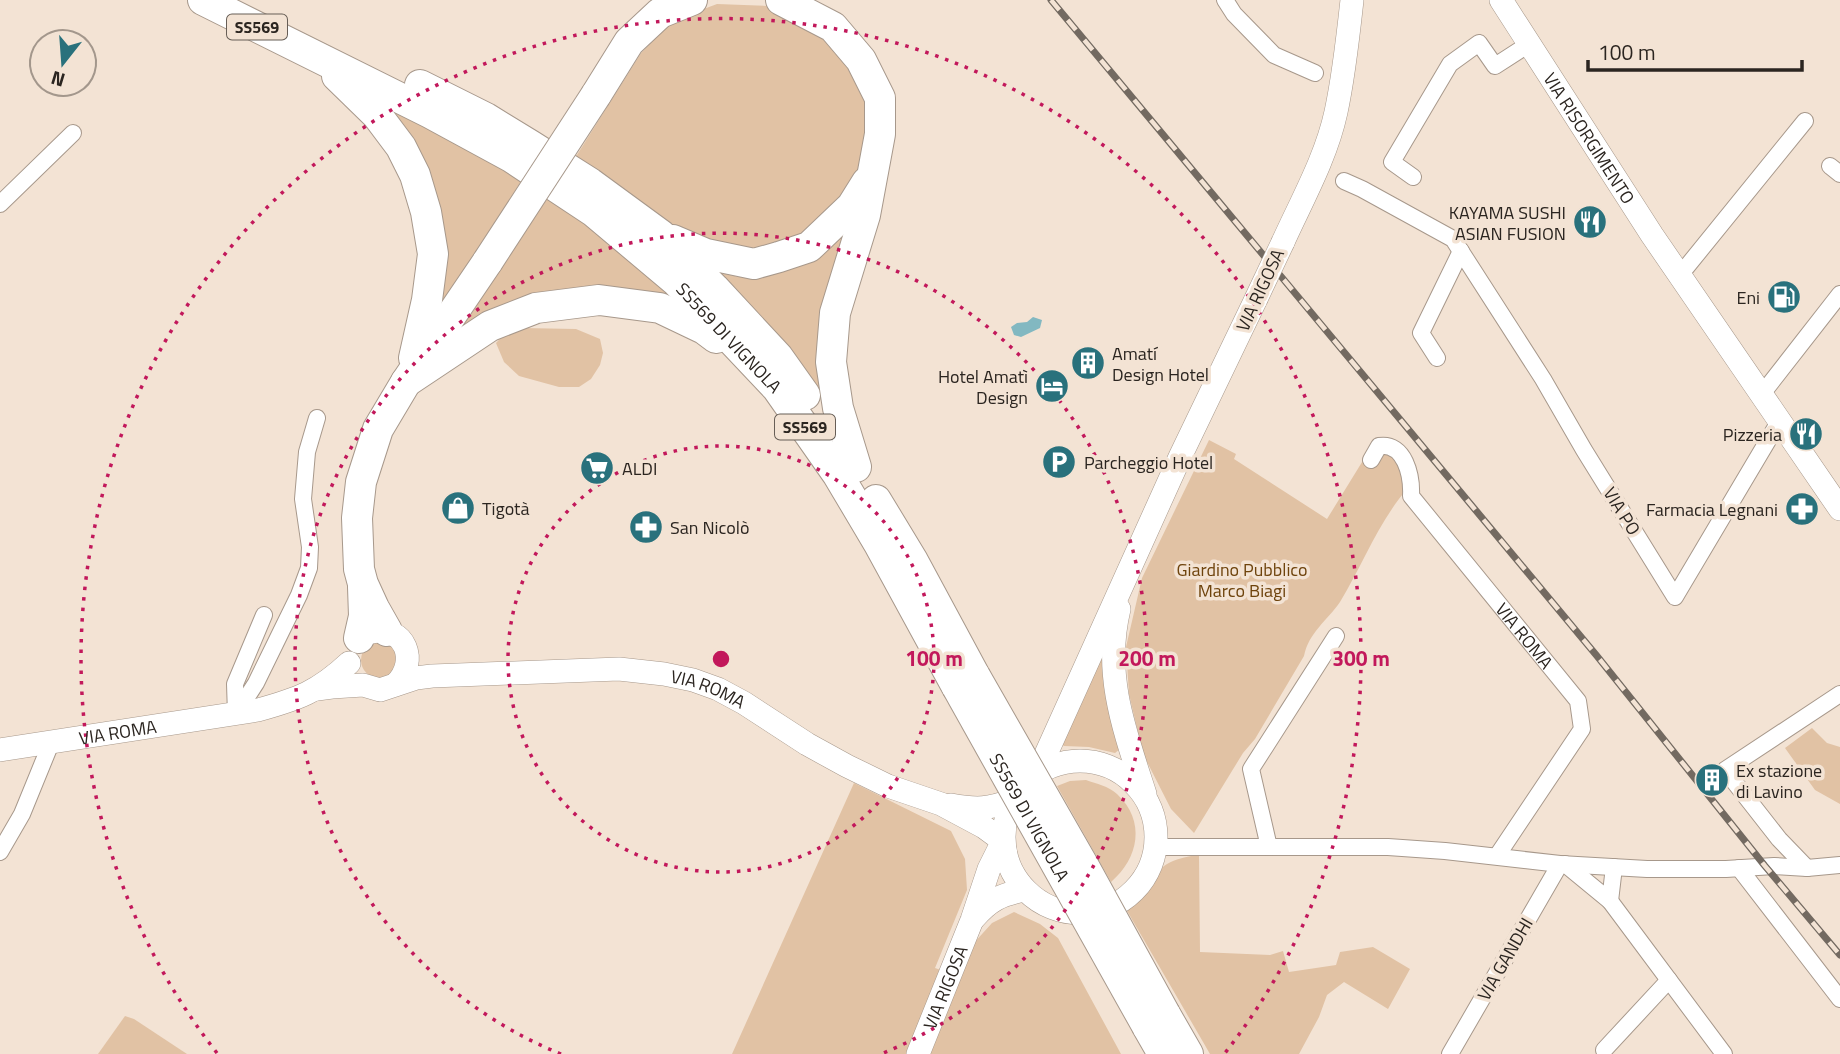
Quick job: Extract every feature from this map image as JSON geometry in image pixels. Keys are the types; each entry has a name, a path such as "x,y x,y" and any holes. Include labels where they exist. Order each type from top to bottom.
{"highway":[{"name":"SS569 DI VIGNOLA","path":"203,0 430,113 499,151 594,212 676,281 777,388 838,475 1086,870 1156,1020 1163,1054"},
{"name":"SS569 DI VIGNOLA","path":"249,0 486,118 590,183 660,235 778,357 856,467 913,561 966,682"},
{"path":"375,646 364,616 357,519 361,482 378,429 629,42 660,13 692,0"},
{"path":"781,0 833,27 860,60 880,98 880,134 873,173 865,215 835,313 831,362 838,408 856,467"},
{"path":"312,54 377,115 401,147 415,175 426,212 433,254 421,333 406,382"},
{"path":"660,235 706,254 754,264 779,257 809,247 852,206 873,173"},
{"path":"406,382 490,326 536,308 599,300 660,308 704,329 777,388"},
{"name":"SS569 DI VIGNOLA","path":"1156,1020 1188,1054"}],"main road":[{"name":"VIA RIGOSA","path":"1037,774 1180,457 1321,159 1336,114 1352,0"},
{"name":"VIA RISORGIMENTO","path":"1502,0 1652,235 1840,509"},
{"name":"VIA RIGOSA","path":"1129,569 1115,628 1114,678 1124,727 1147,801"},
{"path":"375,646 449,675"},
{"path":"375,646 409,660 403,677 396,684"},
{"path":"363,685 351,672 375,646"},
{"name":"VIA ROMA","path":"317,690 375,646"},
{"name":"VIA ROMA","path":"0,750 236,714 276,705 332,687 363,685 380,690 424,677 619,669 664,674 718,689 847,766 888,786 941,804 984,827 1003,841"},
{"path":"1088,761 1116,770 1130,780 1147,801 1155,824 1152,861 1141,882 1121,902 1091,913 1060,911 1024,890 1014,877 1003,841 1007,813 1024,784 1037,774 1051,766 1088,761"},
{"name":"VIA ROMA","path":"941,804 973,809 992,807 1013,800"},
{"name":"VIA RIGOSA","path":"918,1054 972,920 989,869 1003,841"},
{"name":"VIA RIGOSA","path":"972,920 998,897 1024,890"}],"street":[{"path":"1225,0 1234,14 1274,55 1315,73"},
{"path":"1413,177 1392,162 1450,64 1479,43 1495,65 1529,44"},
{"path":"1680,275 1805,121"},
{"path":"0,204 73,132"},
{"name":"VIA PO","path":"1344,181 1453,239 1543,379 1675,597 1780,420"},
{"path":"1437,358 1421,333 1461,251"},
{"path":"1762,394 1840,294"},
{"path":"236,714 256,683 299,595 309,568 310,547 303,499 307,452 317,418"},
{"name":"VIA ROMA","path":"1371,460 1379,446 1392,447 1398,453 1409,471 1411,496 1578,701 1582,729 1497,856"},
{"path":"236,714 235,684 264,615"},
{"path":"1269,847 1251,769 1336,636"},
{"path":"1807,868 1779,839 1725,770 1840,694"},
{"path":"0,852 22,814 51,743"},
{"path":"1774,866 1780,856 1779,839"},
{"path":"1155,847 1388,847 1614,867 1807,868 1840,865"},
{"path":"1563,864 1610,901 1724,1054"},
{"name":"VIA GANDHI","path":"1450,1054 1563,864"},
{"path":"1610,901 1614,867"},
{"path":"1739,868 1840,999"},
{"path":"1604,1050 1669,980"}],"green space":[{"path":"717,4 770,6 817,29 853,67 869,116 864,169 845,206 803,240 761,254 683,237 575,158 641,53 672,21"},
{"path":"371,96 523,178 436,319 440,291"},
{"path":"549,196 622,249 689,310 488,313 451,333"},
{"path":"858,214 834,412 802,371 708,270 739,277 780,271 826,252"},
{"path":"522,328 576,329 600,339 603,353 600,365 591,379 579,387 559,387 519,376 504,362 496,343 506,332"},
{"name":"Giardino Pubblico Marco Biagi","path":"1209,440 1236,454 1234,459 1327,519 1367,454 1385,455 1396,461 1407,489 1379,530 1340,602 1310,640 1304,656 1255,739 1243,753 1194,833 1171,809 1143,754 1129,694 1126,647 1142,578"},
{"path":"379,642 392,647 397,660 392,673 379,678 366,673 361,660 366,647"},
{"path":"1097,654 1104,654 1121,748 1115,753 1061,744"},
{"path":"1812,728 1827,743 1840,747 1840,804 1815,790 1785,748"},
{"path":"1086,780 1117,794 1132,816 1135,827 1133,851 1128,862 1111,882 1057,786 1070,781"},
{"path":"854,783 951,831 965,859 967,890 935,968 956,975 973,944 992,923 1014,912 1040,924 1058,938 1121,1054 732,1054"},
{"path":"1191,856 1199,856 1200,952 1270,955 1283,951 1289,972 1336,965 1340,952 1373,947 1410,969 1388,1009 1344,982 1327,995 1319,1017 1299,1054 1210,1054 1126,909 1148,888 1164,866"},
{"path":"125,1016 134,1019 187,1054 98,1054"}],"water":[{"path":"1033,317 1042,320 1040,328 1021,337 1014,335 1011,327"}],"railway":[{"path":"1051,0 1597,656 1840,955"}],"place":[{"name":"KAYAMA SUSHI ASIAN FUSION","path":"1590,222"},
{"name":"Eni","path":"1784,297"},
{"name":"Amatí Design Hotel","path":"1088,363"},
{"name":"Hotel Amatì Design","path":"1052,386"},
{"name":"Pizzeria","path":"1806,434"},
{"name":"Parcheggio Hotel","path":"1059,462"},
{"name":"ALDI","path":"597,468"},
{"name":"Tigotà","path":"458,508"},
{"name":"Farmacia Legnani","path":"1802,509"},
{"name":"San Nicolò","path":"646,527"},
{"name":"Ex stazione di Lavino","path":"1712,780"}]}
